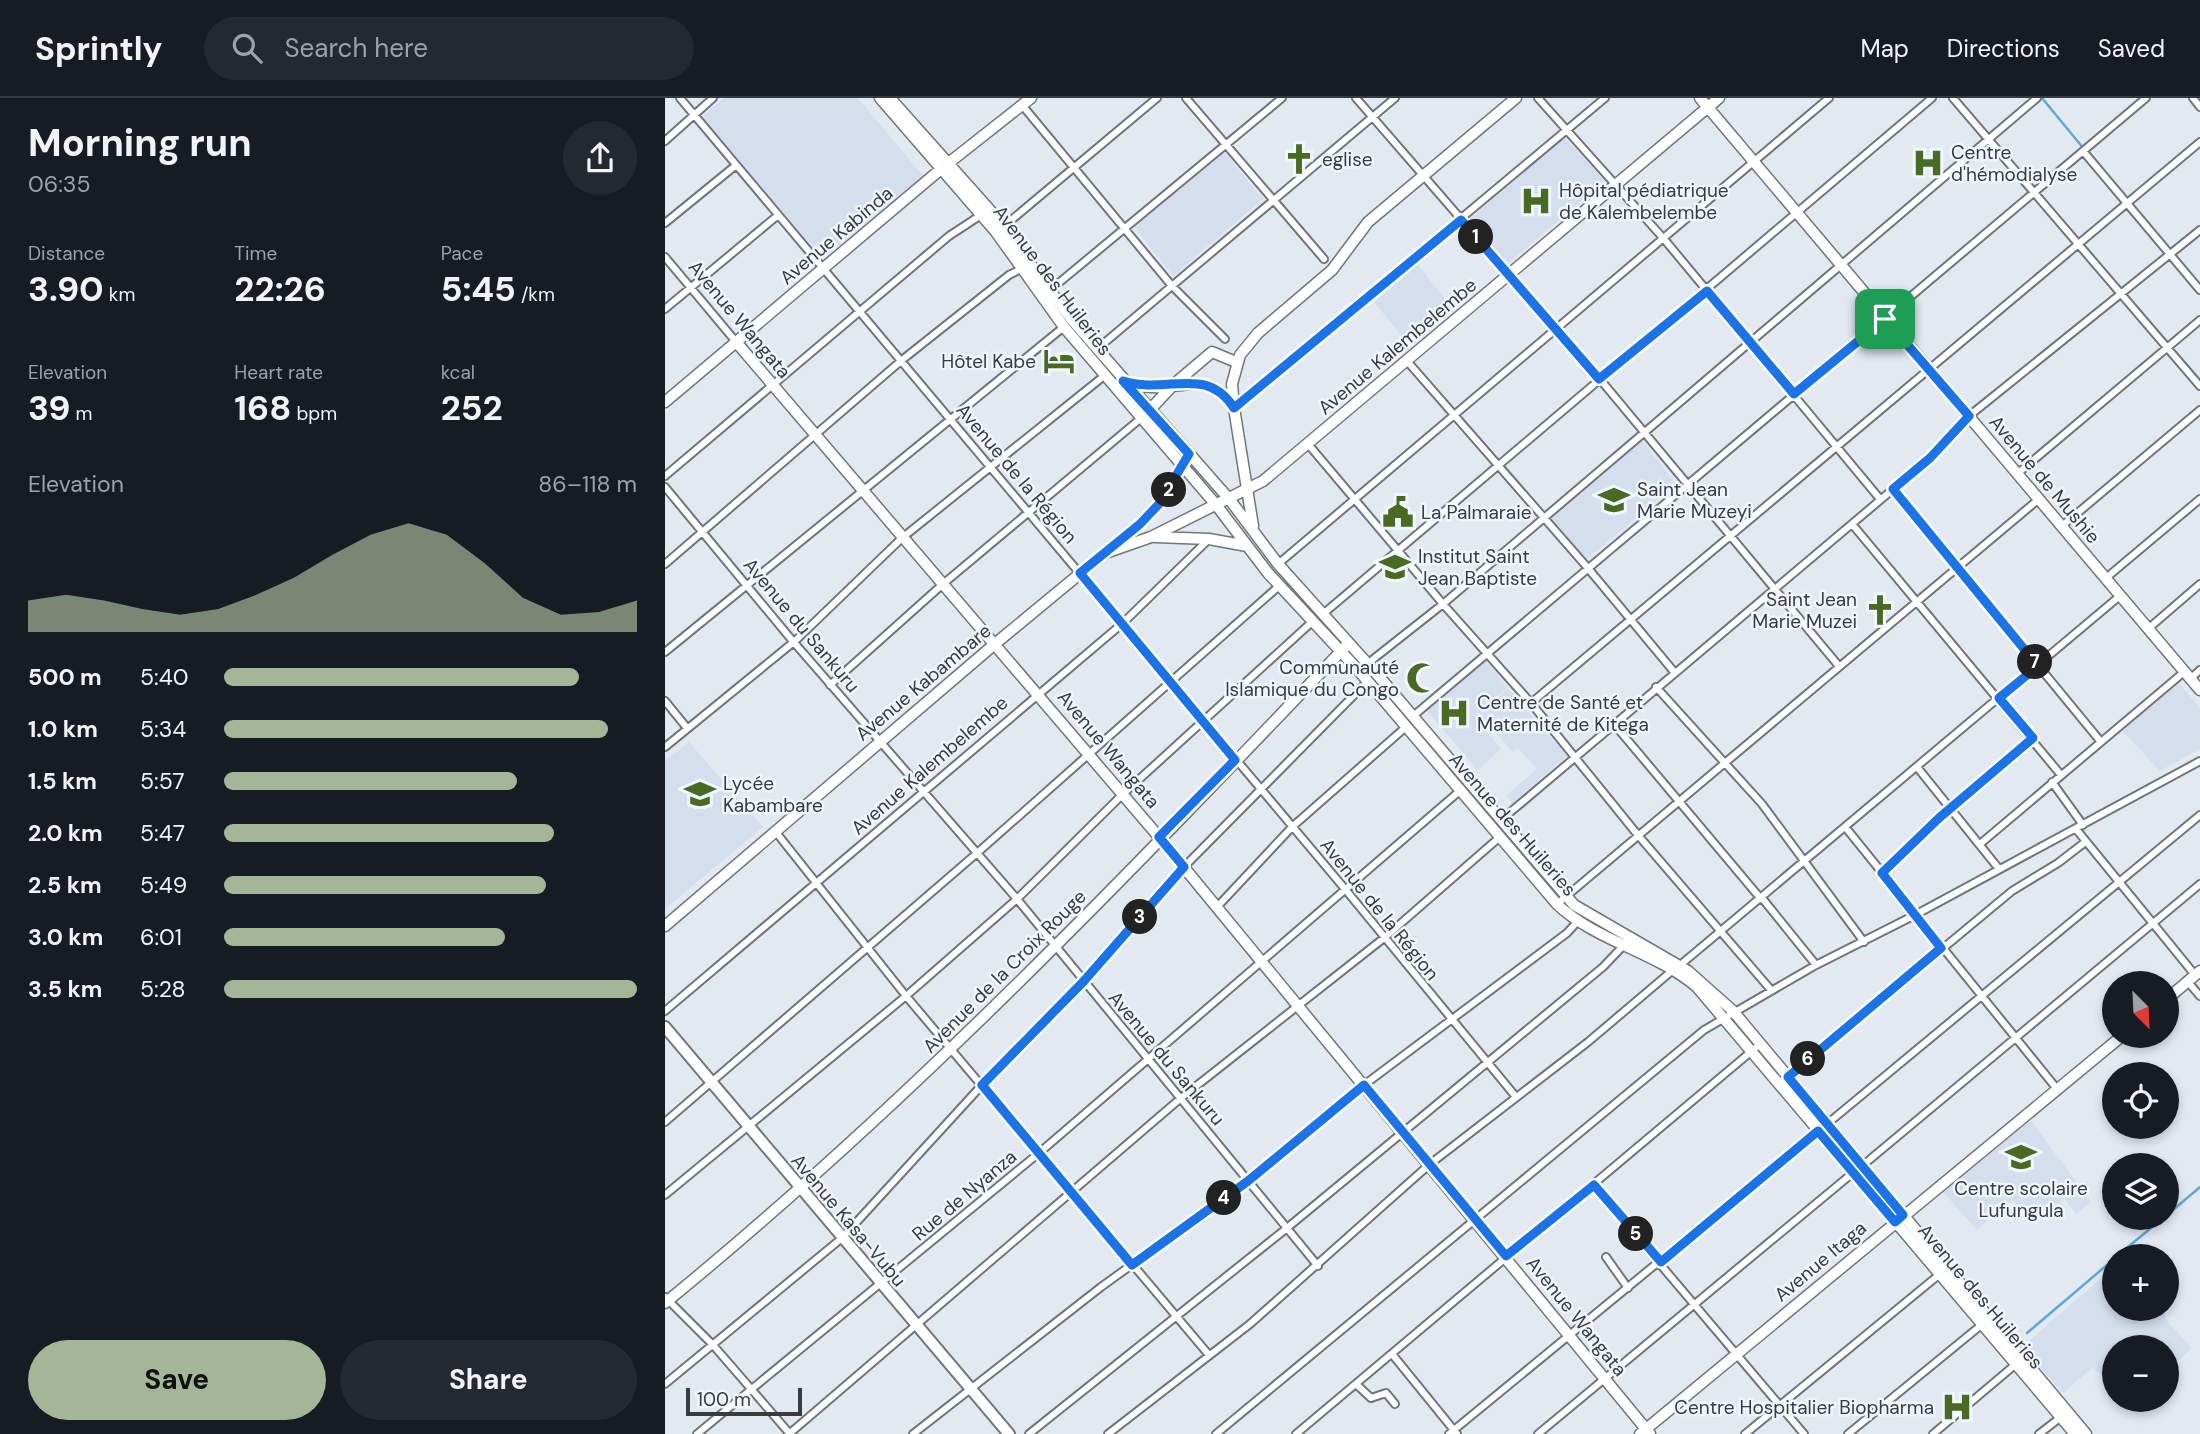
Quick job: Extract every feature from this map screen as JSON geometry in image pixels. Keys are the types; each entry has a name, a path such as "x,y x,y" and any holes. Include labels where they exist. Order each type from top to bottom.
{"main road":[{"name":"Avenue des Huileries","path":"880,98 1003,227 1049,291 1104,376 1217,506 1279,586 1313,621 1367,664 1409,722"},
{"name":"Avenue des Huileries","path":"890,98 1068,323 1097,349 1230,500 1277,564 1323,614 1368,681 1409,722 1465,787 1557,904 1578,921 1623,946 1676,968"},
{"path":"1253,530 1234,408 1232,384 1236,362 1258,333 1342,260 1368,222 1516,98"},
{"name":"Avenue de Mushie","path":"1700,98 1752,163 2200,690"},
{"name":"Avenue Kalembelembe","path":"1105,553 1150,537 1230,500 1263,481 1719,98"},
{"name":"Avenue Kabinda","path":"665,402 945,166 1026,102"},
{"name":"Avenue Wangata","path":"737,343 902,538 1039,693 1475,1218 1605,1378 1645,1432"},
{"path":"1140,419 1150,412 1173,385 1212,352 1236,362"},
{"path":"1123,381 1140,387 1192,383 1215,388 1226,395 1234,408"},
{"name":"Avenue Kabambare","path":"665,926 1105,553 1159,504 1189,454"},
{"path":"1150,537 1209,539 1247,545"},
{"name":"Avenue de la Croix Rouge","path":"666,1300 800,1189 953,1049 1056,947 1159,837 1345,647"},
{"name":"Avenue des Huileries","path":"1465,787 1501,820 1566,896 1592,918 1676,968 1729,1014 1986,1321 2086,1434"},
{"path":"2179,989 2194,976"},
{"name":"Avenue Kasa-Vubu","path":"665,1027 1009,1434"},
{"name":"Avenue des Huileries","path":"1755,1048 1788,1077 1823,1127"},
{"name":"Avenue Itaga","path":"1645,1432 1899,1218 2107,1048"},
{"name":"Avenue des Huileries","path":"1899,1218 1940,1274 1986,1321 2015,1364 2074,1434"}],"street":[{"name":"Avenue de la Région","path":"680,98 734,166 902,360 988,466 1123,623 1202,722 1345,889 1516,1097"},
{"path":"665,141 713,98"},
{"path":"1003,227 1157,98"},
{"path":"1186,98 1324,259"},
{"path":"1049,291 1282,98"},
{"path":"1356,98 1557,329 1838,665"},
{"path":"1097,349 1395,98"},
{"path":"1538,98 1664,239 1840,447 1880,499"},
{"path":"1234,408 1605,98"},
{"path":"1277,564 1829,98"},
{"path":"1323,614 1932,98"},
{"path":"1953,98 2200,386"},
{"path":"1367,664 1443,604 2036,98"},
{"path":"1217,907 1292,827 1487,651 2146,98"},
{"path":"2193,98 2200,107"},
{"path":"1026,102 1074,168 1124,229 1173,286 1225,339"},
{"path":"1531,703 1930,372 2200,142"},
{"path":"2083,151 2200,290"},
{"path":"665,223 734,166"},
{"path":"665,476 949,236 981,215"},
{"path":"665,309 777,216"},
{"path":"1501,820 1930,458 1969,416 2200,230"},
{"name":"Avenue Wangata","path":"665,257 737,343"},
{"path":"665,564 702,529 902,360 1009,275 1023,268"},
{"path":"2017,474 2200,320"},
{"path":"665,652 1068,323"},
{"path":"1407,361 1497,467 1587,566 1675,673"},
{"path":"665,747 793,642 902,538 988,466 1104,376"},
{"path":"2062,526 2200,410"},
{"path":"830,684 943,584 1140,419"},
{"path":"1308,444 1397,551 1487,651 1637,834 1771,990"},
{"name":"Avenue du Sankuru","path":"665,487 748,583 793,642 1017,899 1147,1061 1181,1098 1318,1266"},
{"path":"1893,489 2101,742"},
{"path":"1557,904 1838,665 2039,499"},
{"path":"2106,578 2200,499"},
{"path":"1852,524 2033,738 2061,775"},
{"name":"Avenue Kalembelembe","path":"665,1012 1123,623 1209,539"},
{"path":"2149,628 2200,584"},
{"path":"665,1122 976,854 1279,586"},
{"path":"1108,1434 1318,1266 1430,1164 1762,899 2121,595"},
{"path":"665,1195 906,996 1017,899 1123,794 1313,621"},
{"path":"1980,844 2101,742 2187,676 2200,670"},
{"path":"665,1384 842,1238 982,1085 1083,982 1184,867 1368,681"},
{"path":"1656,687 1725,762 1806,859 1864,942"},
{"path":"665,701 687,728"},
{"path":"1615,724 1816,965"},
{"path":"1882,873 1951,808 2033,738"},
{"path":"1216,1434 1679,1049 1729,1014 2200,761"},
{"path":"1917,767 1999,869"},
{"path":"2052,782 2083,825"},
{"name":"Rue de Nyanza","path":"697,1434 1039,1153 1465,787"},
{"path":"1392,1354 1453,1433 1981,999 2200,815"},
{"path":"1846,828 1981,999 2057,1089"},
{"path":"2076,829 2084,843 2194,976 2200,996"},
{"path":"775,830 906,996 1209,1355"},
{"path":"666,1300 713,1345 789,1434 1181,1098 1384,938 1501,836"},
{"path":"1788,1077 2012,891 2058,863 2084,843"},
{"path":"1538,1434 2200,884"},
{"path":"913,1434 1132,1265 1248,1181 1364,1085 1567,933 1578,921"},
{"path":"1029,1434 1488,1063 1603,967 1623,946"},
{"path":"1296,1434 1755,1048"},
{"path":"1594,1185 1804,1434"},
{"path":"1606,1257 1628,1288"},
{"path":"1745,1434 1940,1274"},
{"path":"1848,1434 1986,1321"},
{"path":"1933,1434 2015,1364"},
{"path":"1356,1384 1367,1396 1385,1393 1395,1404"},
{"path":"2039,1434 2060,1417"}],"shaded area":[{"path":"724,98 858,98 923,176 823,259 702,117"},
{"name":"Hôpital pédiatrique de Kalembelembe","path":"1564,137 1605,181 1506,265 1468,221"},
{"path":"1224,152 1263,199 1173,276 1134,226"},
{"path":"1417,264 1454,310 1410,346 1374,302"},
{"name":"Saint Jean Marie Muzeyi","path":"1642,441 1676,484 1586,560 1550,516"},
{"name":"Centre de Santé et Maternité de Kitega","path":"1485,661 1508,687 1475,717 1501,749 1478,770 1426,710"},
{"path":"2178,681 2200,709 2200,749 2160,771 2121,729"},
{"path":"1508,689 1567,756 1512,803 1506,796 1537,769 1518,748 1513,752 1479,714"},
{"name":"Lycée Kabambare","path":"689,742 763,827 665,909 665,761"},
{"name":"Centre scolaire Lufungula","path":"2032,1122 2091,1202 2076,1214 2064,1198 2034,1223 2012,1200 1977,1230 1942,1191 2025,1123"},
{"path":"2102,1277 2102,1321 2167,1321 2192,1348 2179,1360 2179,1335 2102,1335 2102,1376 2093,1367 2063,1393 2022,1347"}],"waterway":[{"path":"2042,98 2084,149"},
{"path":"2179,1205 2200,1187"},
{"path":"2132,1244 2148,1230"},
{"path":"2027,1333 2102,1269"}],"place":[{"name":"eglise","path":"1299,159"},
{"name":"Centre d'hémodialyse","path":"1928,163"},
{"name":"Hôpital pédiatrique de Kalembelembe","path":"1536,201"},
{"name":"Hôtel Kabe","path":"1059,361"},
{"name":"Saint Jean Marie Muzeyi","path":"1614,500"},
{"name":"La Palmaraie","path":"1398,512"},
{"name":"Institut Saint Jean Baptiste","path":"1395,567"},
{"name":"Saint Jean Marie Muzei","path":"1880,610"},
{"name":"Communauté Islamique du Congo","path":"1422,678"},
{"name":"Centre de Santé et Maternité de Kitega","path":"1454,713"},
{"name":"Lycée Kabambare","path":"700,794"},
{"name":"Centre scolaire Lufungula","path":"2021,1157"},
{"name":"Centre Hospitalier Biopharma","path":"1957,1407"}],"route":[{"path":"1461,220 1599,379 1707,291 1794,394 1885,319 1969,416 1930,458 1893,489 2038,666 1999,698 2033,738 1939,818 1882,873 1941,948 1788,1077 1903,1215 1895,1222 1818,1131 1661,1262 1594,1185 1506,1256 1364,1085 1248,1181 1132,1265 982,1085 1083,982 1184,867 1159,837 1235,760 1080,573 1140,524 1159,504 1189,454 1123,381 1140,387 1166,387 1184,383 1206,385 1226,395 1234,408 1461,220"}]}
